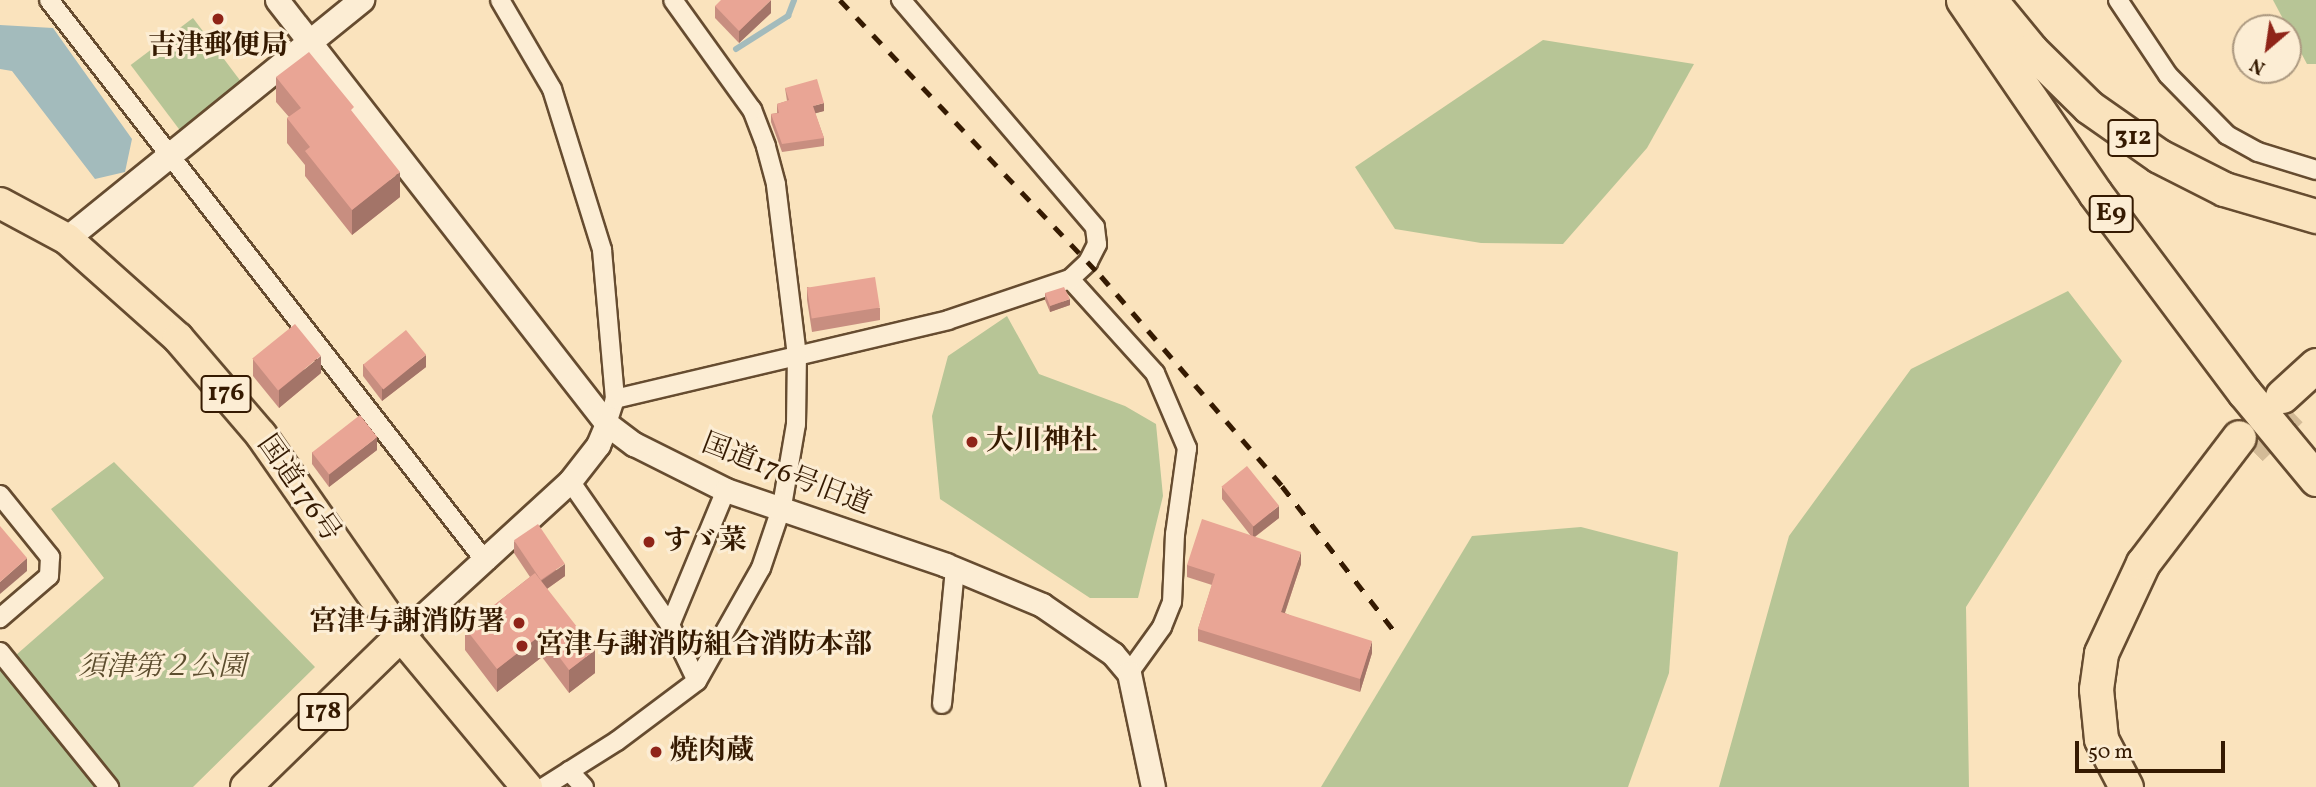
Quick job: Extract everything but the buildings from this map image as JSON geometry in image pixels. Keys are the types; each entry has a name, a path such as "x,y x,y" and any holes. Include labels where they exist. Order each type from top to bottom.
{"highway":[{"name":"E9","path":"1963,0 2095,193 2289,404 2316,479"},
{"name":"312","path":"1990,0 2031,50 2089,107 2159,156 2224,189 2316,216"},
{"name":"国道176号","path":"0,203 67,239 178,338 261,435 401,636 527,787"},
{"path":"2289,404 2316,365"},
{"path":"2126,787 2101,738 2096,689 2101,653 2143,563 2245,443 2158,573 2132,624 2116,672 2120,724 2136,770 2153,787"},
{"name":"178","path":"246,787 401,636"}],"main road":[{"path":"67,239 309,40 362,0"}],"street":[{"path":"49,0 172,154 486,562"},
{"name":"国道176号旧道","path":"277,0 607,424 634,444 726,490 782,506 955,569 1042,605 1113,654 1129,673"},
{"path":"401,636 486,562 570,481 598,445 615,399 602,250 552,89 500,0"},
{"path":"544,787 697,681 761,568 782,506 796,424 797,356 776,184 766,146 752,110 673,0"},
{"path":"615,399 948,320 1070,279 1088,262 1097,244 1095,227 901,0"},
{"path":"2118,0 2168,75 2227,135 2258,152 2316,170"},
{"path":"1070,279 1155,373 1188,448 1175,534 1172,602 1162,627 1129,673 1153,787"},
{"path":"570,481 670,625 697,681"},
{"path":"670,625 726,490"},
{"path":"0,495 50,557 49,576 0,618"},
{"path":"943,704 955,569"},
{"path":"0,652 109,787"},
{"path":"569,771 584,787"}],"green space":[{"path":"2273,0 2316,0 2316,64 2307,64 2302,55 2302,14 2280,14"},
{"path":"193,18 243,84 181,131 131,65"},
{"path":"1543,40 1694,64 1647,148 1563,244 1481,243 1395,229 1355,167"},
{"path":"2068,291 2122,361 1966,607 1969,787 1719,787 1789,536 1911,369"},
{"path":"1007,316 1039,374 1125,406 1156,424 1163,496 1138,598 1090,598 940,499 932,416 948,356"},
{"name":"須津第２公園","path":"114,462 315,667 193,787 0,787 0,669 104,578 51,509"},
{"path":"1581,527 1678,552 1669,673 1628,787 1321,787 1472,536"}],"water":[{"path":"0,25 53,28 132,139 125,172 95,179 12,71 0,69"}],"waterway":[{"path":"736,49 788,16 794,0"}],"tunnel":[{"path":"2251,449 2291,410"}],"railway":[{"path":"840,0 1101,276 1282,486 1394,631"}],"place":[{"name":"吉津郵便局","path":"218,19"},
{"name":"大川神社","path":"972,442"},
{"name":"すゞ菜","path":"649,542"},
{"name":"宮津与謝消防署","path":"519,623"},
{"name":"宮津与謝消防組合消防本部","path":"522,646"},
{"name":"焼肉蔵","path":"656,752"}]}
